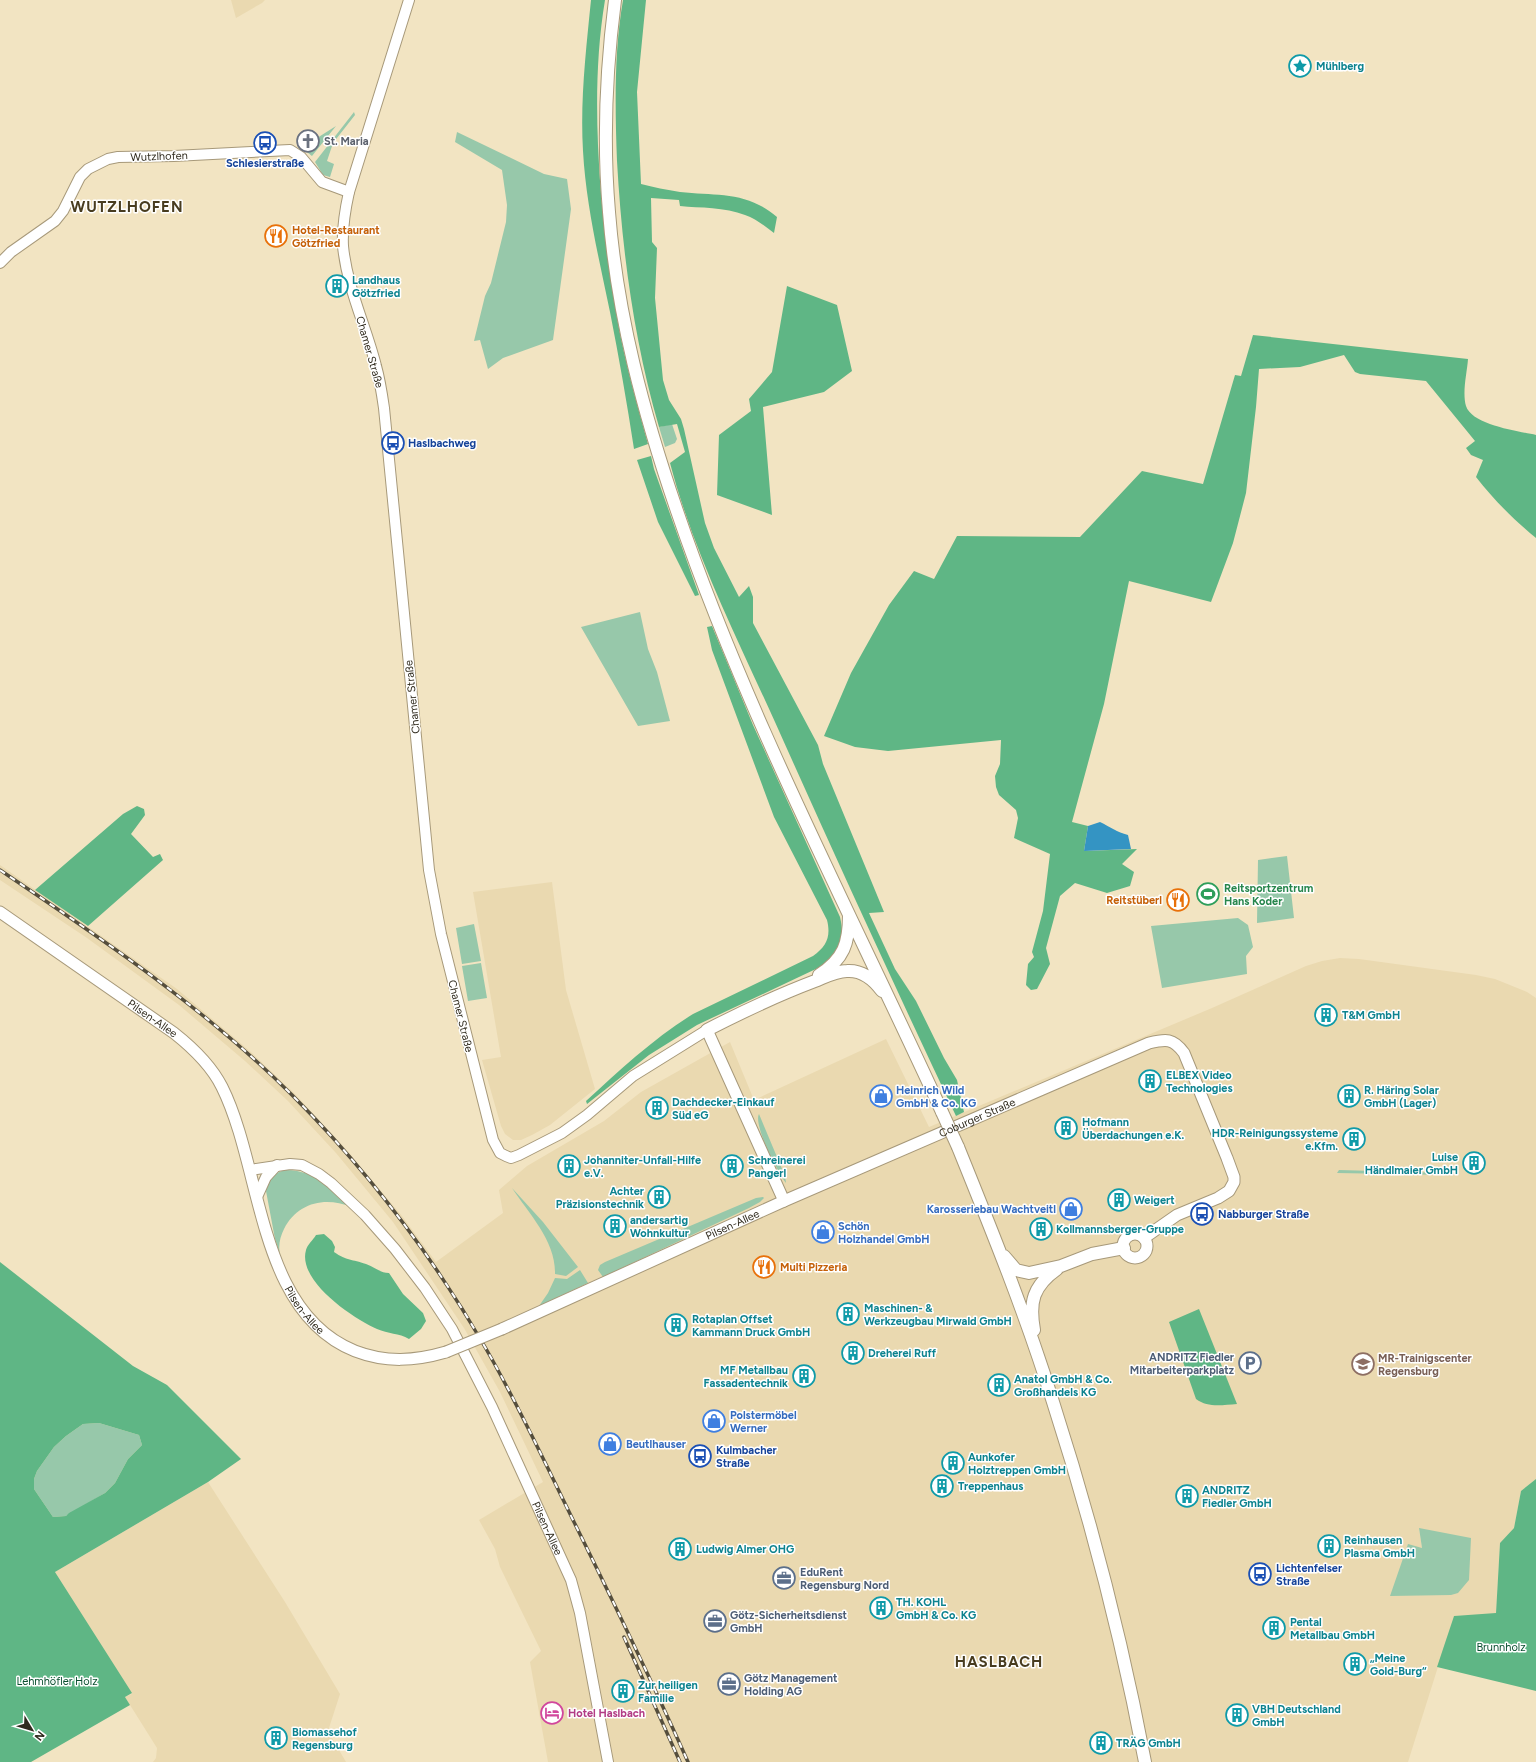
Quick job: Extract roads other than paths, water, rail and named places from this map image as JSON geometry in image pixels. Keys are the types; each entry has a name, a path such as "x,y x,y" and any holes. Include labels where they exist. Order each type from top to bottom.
{"highway":[{"path":"615,0 608,60 606,112 606,171 609,214 629,345 662,466 692,556 718,624 789,786 849,911 958,1147 1000,1251 1040,1361 1072,1461 1095,1542 1121,1648 1145,1762"},
{"path":"801,986 828,969 839,958 845,948 847,940 849,911"},
{"path":"707,1030 741,1012 838,972 847,971 862,973 879,987 893,1007"},
{"path":"1000,1251 1010,1264 1022,1272 1039,1272 1061,1266 1092,1254 1124,1248"},
{"path":"1040,1361 1032,1316 1034,1296 1045,1278 1061,1266"}],"main road":[{"name":"Pilsen-Allee","path":"0,912 159,1021 188,1044 200,1056 222,1086 236,1122 278,1266 289,1291 308,1318 320,1330 347,1348 375,1358 402,1360 427,1358 446,1352 617,1278 784,1201"},
{"path":"707,1030 784,1201"},
{"name":"Coburger Straße","path":"784,1201 1149,1043 1162,1040 1171,1041 1178,1045 1184,1053 1234,1177 1233,1184 1229,1190 1218,1198 1177,1216 1144,1238"},
{"path":"1130,1235 1138,1235 1144,1238 1147,1247 1145,1254 1139,1258 1128,1256 1124,1248 1125,1240 1130,1235"}],"street":[{"name":"Chamer Straße","path":"409,0 349,192 345,210 343,246 351,286 376,366 384,408 429,870 441,934 487,1119 497,1148 506,1156 511,1158 529,1151 552,1139 587,1115 633,1076 707,1030"},
{"name":"Wutzlhofen","path":"0,263 11,252 55,221 63,211 80,177 92,167 108,159 118,157 174,156 290,150 301,157 322,182 349,192"},
{"name":"Pilsen-Allee","path":"250,1170 277,1165 302,1165 320,1174 365,1215 391,1244 439,1310 479,1380 562,1558 576,1595 608,1762"},
{"path":"257,1196 266,1177 277,1165"}],"water":[{"path":"1100,822 1128,835 1131,849 1084,851 1088,826"}],"railway":[{"path":"0,870 152,976 259,1063 320,1124 372,1183 397,1215 443,1279 465,1313 509,1390 618,1611 688,1762"},
{"path":"624,1637 680,1762"}],"place":[{"name":"Mühlberg","path":"1300,66"},
{"name":"St. Maria","path":"308,141"},
{"name":"Schlesierstraße","path":"265,143"},
{"name":"Hotel-Restaurant Götzfried","path":"276,236"},
{"name":"Landhaus Götzfried","path":"337,286"},
{"name":"Haslbachweg","path":"393,443"},
{"name":"Reitsportzentrum Hans Koder","path":"1208,894"},
{"name":"Reitstüberl","path":"1178,900"},
{"name":"T&M GmbH","path":"1326,1015"},
{"name":"ELBEX Video Technologies","path":"1150,1081"},
{"name":"Heinrich Wild GmbH & Co. KG","path":"881,1096"},
{"name":"R. Häring Solar GmbH (Lager)","path":"1349,1096"},
{"name":"Dachdecker-Einkauf Süd eG","path":"657,1108"},
{"name":"Hofmann Überdachungen e.K.","path":"1066,1128"},
{"name":"HDR-Reinigungssysteme e.Kfm.","path":"1354,1139"},
{"name":"Luise Händlmaier GmbH","path":"1474,1163"},
{"name":"Johanniter-Unfall-Hilfe e.V.","path":"569,1166"},
{"name":"Schreinerei Pangerl","path":"732,1166"},
{"name":"Achter Präzisionstechnik","path":"659,1197"},
{"name":"Weigert","path":"1119,1200"},
{"name":"Karosseriebau Wachtveitl","path":"1071,1209"},
{"name":"Nabburger Straße","path":"1202,1214"},
{"name":"andersartig Wohnkultur","path":"615,1226"},
{"name":"Kollmannsberger-Gruppe","path":"1041,1229"},
{"name":"Schön Holzhandel GmbH","path":"823,1232"},
{"name":"Multi Pizzeria","path":"764,1267"},
{"name":"Maschinen- & Werkzeugbau Mirwald GmbH","path":"848,1314"},
{"name":"Rotaplan Offset Kammann Druck GmbH","path":"676,1325"},
{"name":"Dreherei Ruff","path":"853,1353"},
{"name":"ANDRITZ Fiedler Mitarbeiterparkplatz","path":"1250,1363"},
{"name":"MR-Trainigscenter Regensburg","path":"1363,1364"},
{"name":"MF Metallbau Fassadentechnik","path":"804,1376"},
{"name":"Anatol GmbH & Co. Großhandels KG","path":"999,1385"},
{"name":"Polstermöbel Werner","path":"714,1421"},
{"name":"Beutlhauser","path":"610,1444"},
{"name":"Kulmbacher Straße","path":"700,1456"},
{"name":"Aunkofer Holztreppen GmbH","path":"953,1463"},
{"name":"Treppenhaus","path":"942,1486"},
{"name":"ANDRITZ Fiedler GmbH","path":"1187,1496"},
{"name":"Reinhausen Plasma GmbH","path":"1329,1546"},
{"name":"Ludwig Almer OHG","path":"680,1549"},
{"name":"Lichtenfelser Straße","path":"1260,1574"},
{"name":"EduRent Regensburg Nord","path":"784,1578"},
{"name":"TH. KOHL GmbH & Co. KG","path":"881,1608"},
{"name":"Götz-Sicherheitsdienst GmbH","path":"715,1621"},
{"name":"Pental Metallbau GmbH","path":"1274,1628"},
{"name":"„Meine Gold-Burg“","path":"1355,1664"},
{"name":"Götz Management Holding AG","path":"729,1684"},
{"name":"Zur heiligen Familie","path":"623,1691"},
{"name":"Hotel Haslbach","path":"552,1713"},
{"name":"VBH Deutschland GmbH","path":"1237,1715"},
{"name":"Biomassehof Regensburg","path":"276,1738"},
{"name":"TRÄG GmbH","path":"1101,1743"}],"district":[{"name":"WUTZLHOFEN","path":"127,207"},
{"name":"HASLBACH","path":"999,1662"}],"park label":[{"name":"Brunnholz","path":"1501,1647"},
{"name":"Lehmhöfler Holz","path":"57,1681"}]}
